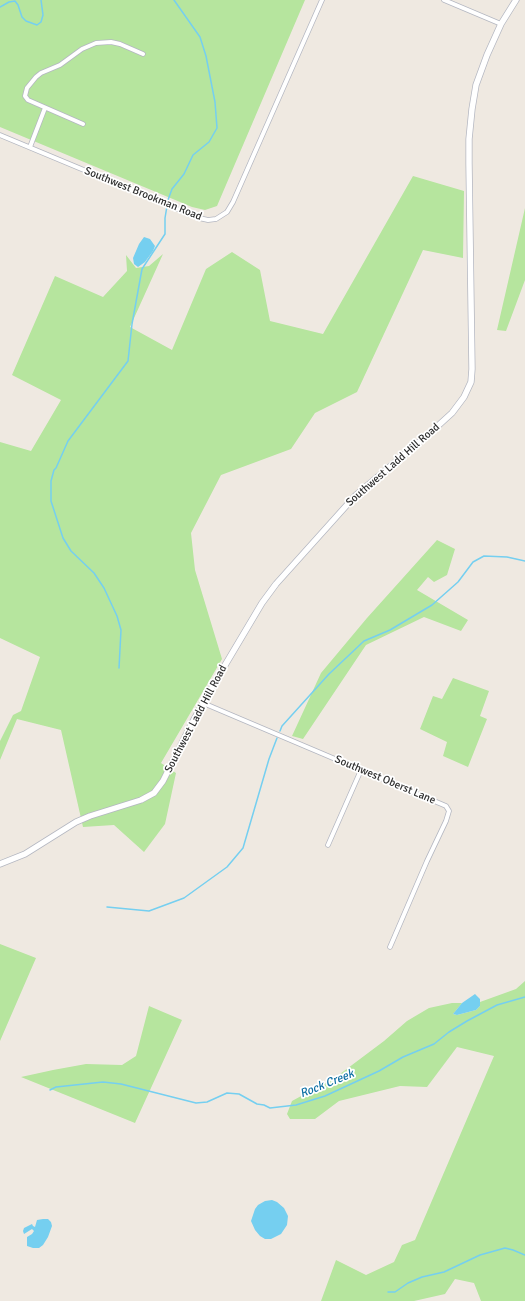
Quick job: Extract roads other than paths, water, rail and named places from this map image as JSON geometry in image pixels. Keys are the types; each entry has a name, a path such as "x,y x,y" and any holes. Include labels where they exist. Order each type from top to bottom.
{"street":[{"name":"Southwest Brookman Road","path":"0,135 199,218 208,220 216,219 227,212 233,202 322,0"},
{"path":"444,0 501,24"},
{"name":"Southwest Ladd Hill Road","path":"0,864 28,852 76,822 141,800 154,793 163,781 203,703 262,603 286,572 355,496 447,418 467,393 473,364 469,164 470,128 474,96 487,55 501,24 516,0"},
{"path":"83,124 32,103 26,98 26,88 41,73 60,65 87,47 96,43 111,42 120,44 143,54"},
{"path":"30,147 45,108"},
{"name":"Southwest Oberst Lane","path":"203,703 446,806 449,811 446,821 390,947"},
{"path":"328,845 361,770"}],"water":[{"path":"144,237 150,239 155,246 145,262 138,267 134,264 133,258"},
{"path":"475,994 480,999 480,1006 476,1010 457,1015 453,1014 462,1003"},
{"path":"272,1200 284,1208 288,1216 287,1225 281,1234 271,1239 265,1239 255,1230 251,1221 258,1205 265,1201"},
{"path":"48,1219 51,1222 52,1226 48,1237 39,1248 27,1246 27,1237 34,1231 32,1229 24,1234 24,1228 32,1224 35,1227 37,1220"}],"waterway":[{"path":"0,7 9,2 15,1 22,17 26,21 37,25 41,22 43,15 41,0"},
{"path":"119,668 121,630 117,616 104,588 94,573 71,551 63,538 51,501 51,481 54,470 68,441 128,361 132,324 142,269 165,234 165,218 168,200 172,189 184,174 193,155 209,142 217,128 215,102 206,56 200,37 174,0"},
{"path":"280,731 282,726 329,674 364,641 390,630 432,605 458,582 473,562 484,556 507,557 525,561"},
{"path":"107,907 149,911 184,898 227,867 243,848 269,759 277,738"},
{"name":"Rock Creek","path":"50,1090 56,1087 103,1082 121,1084 196,1103 207,1102 227,1093 239,1094 257,1104 270,1108 296,1105 325,1096 379,1071 403,1057 434,1044 449,1032 497,1005 525,997"},
{"path":"388,1292 395,1292 408,1283 422,1277 444,1272 480,1255 505,1248 525,1255"}]}
